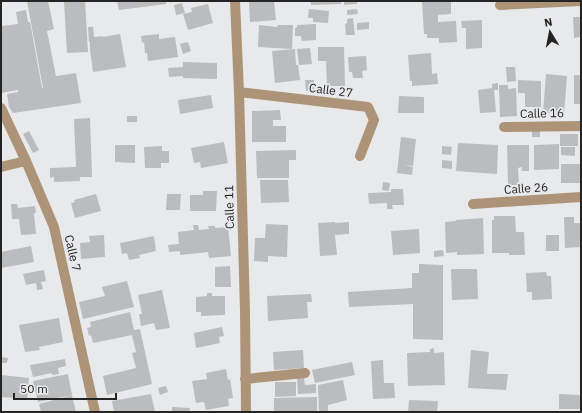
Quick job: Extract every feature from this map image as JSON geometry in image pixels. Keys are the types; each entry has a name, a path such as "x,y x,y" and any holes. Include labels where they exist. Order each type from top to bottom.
{"street":[{"name":"Calle 11","path":"235,1 245,312 246,412"},
{"path":"500,5 581,1"},
{"name":"Calle 27","path":"239,92 368,107 374,120 360,156"},
{"name":"Calle 7","path":"1,108 26,161 54,227 95,412"},
{"name":"Calle 16","path":"504,127 581,126"},
{"path":"1,167 26,161"},
{"name":"Calle 26","path":"473,204 581,197"},
{"path":"246,379 305,373"}],"building":[{"path":"27,1 48,1 54,29 47,31 56,76 50,77 76,73 81,103 13,113 9,107 7,94 18,92 18,90 1,93 1,26 18,24 16,12 26,10 28,22 30,22 43,88"},
{"path":"64,1 85,1 88,52 67,53"},
{"path":"117,1 166,1 166,4 119,10"},
{"path":"249,1 274,1 276,20 250,22"},
{"path":"311,1 341,1 341,4 311,5"},
{"path":"344,1 357,1 357,4 344,5"},
{"path":"422,1 451,1 451,14 438,15 438,22 456,21 457,42 439,43 439,38 427,38 427,34 424,34"},
{"path":"182,3 185,13 176,15 174,5"},
{"path":"208,4 213,23 188,30 183,14 192,12 191,8"},
{"path":"309,9 329,11 328,23 313,22 313,18 308,18"},
{"path":"357,9 358,14 347,15 347,10"},
{"path":"573,17 581,17 581,37 574,38"},
{"path":"353,18 355,35 346,35 345,24 347,23 347,19"},
{"path":"482,20 482,48 466,49 466,28 462,28 461,21"},
{"path":"369,22 369,29 357,30 357,23"},
{"path":"316,24 316,40 302,41 301,36 295,36 295,28 297,25"},
{"path":"259,25 277,27 278,25 293,25 292,49 258,47"},
{"path":"88,27 93,27 94,37 120,34 126,67 93,72"},
{"path":"159,34 159,39 175,37 178,57 148,61 147,53 145,53 144,42 142,43 141,36"},
{"path":"188,42 191,51 183,54 180,44"},
{"path":"318,47 344,47 345,86 327,86 326,61 318,61"},
{"path":"310,48 312,64 299,65 297,49"},
{"path":"295,49 296,65 298,65 300,80 275,83 272,51"},
{"path":"431,53 432,74 437,73 438,84 412,86 412,81 410,81 408,55"},
{"path":"366,56 367,70 362,71 363,78 353,78 352,72 349,72 348,57"},
{"path":"183,62 217,63 217,79 183,78 183,76 169,77 168,68 183,67"},
{"path":"506,67 515,67 516,81 507,82"},
{"path":"546,74 567,76 564,114 543,113"},
{"path":"574,75 581,75 581,104 574,104"},
{"path":"305,80 314,80 314,91 306,91"},
{"path":"518,80 541,81 541,107 525,107 525,93 518,93"},
{"path":"498,83 498,90 494,90 496,112 480,113 478,90 492,88 492,84"},
{"path":"499,85 508,85 508,89 516,88 517,116 500,117"},
{"path":"211,95 213,108 180,114 178,100"},
{"path":"399,96 424,97 424,113 398,113"},
{"path":"280,110 281,120 273,120 273,126 286,126 286,142 252,142 252,111"},
{"path":"127,116 137,116 137,122 127,122"},
{"path":"90,118 92,177 80,177 80,181 54,182 54,177 50,178 50,168 76,167 74,119"},
{"path":"29,131 39,150 33,153 23,134"},
{"path":"532,131 540,131 540,137 532,137"},
{"path":"560,134 578,134 578,146 560,146"},
{"path":"401,137 416,139 413,166 404,165 413,167 412,175 397,173"},
{"path":"224,142 228,163 201,168 200,162 194,163 191,148"},
{"path":"458,143 498,145 497,174 456,171"},
{"path":"559,144 559,169 534,170 534,145"},
{"path":"115,145 135,145 135,163 115,162"},
{"path":"507,145 529,145 529,171 522,171 522,167 518,168 519,185 508,185"},
{"path":"162,146 162,151 169,151 169,163 161,163 161,168 145,168 144,147"},
{"path":"442,146 452,147 451,155 442,154"},
{"path":"561,147 575,147 575,156 561,155"},
{"path":"296,150 296,160 289,160 289,178 257,178 256,151"},
{"path":"442,160 452,161 452,169 442,168"},
{"path":"561,164 581,164 581,183 561,183"},
{"path":"260,180 288,180 289,202 261,203"},
{"path":"383,182 390,183 389,191 382,190"},
{"path":"391,189 403,189 404,205 392,205 393,209 387,209 387,203 369,204 368,193 391,192"},
{"path":"203,191 217,191 216,211 190,211 190,195 203,195"},
{"path":"96,194 101,211 75,218 71,203 75,202 74,200"},
{"path":"167,194 181,194 180,210 166,210"},
{"path":"11,204 17,204 18,208 35,206 36,213 34,213 36,234 21,235 19,219 12,219"},
{"path":"494,216 515,216 516,232 524,232 525,255 492,253 492,220 494,220"},
{"path":"564,217 574,217 574,223 581,223 581,247 565,248"},
{"path":"483,218 484,254 457,255 457,252 446,253 445,222"},
{"path":"349,222 349,234 335,235 337,255 320,256 318,223"},
{"path":"266,224 288,225 287,257 268,256 268,262 254,261 255,238 265,238"},
{"path":"193,225 198,225 199,230 209,229 208,226 215,226 215,228 228,227 231,256 209,258 208,252 180,255 180,251 169,252 168,245 179,244 178,232 194,230"},
{"path":"419,229 420,253 393,255 391,231"},
{"path":"104,235 105,257 81,259 80,243 90,242 89,236"},
{"path":"546,235 559,235 559,251 546,251"},
{"path":"154,236 156,251 139,255 140,258 129,260 127,253 122,254 120,243"},
{"path":"31,246 34,262 1,268 1,252"},
{"path":"443,250 444,256 434,257 434,251"},
{"path":"419,264 443,265 443,340 413,339 413,304 349,307 348,292 412,288 412,273 419,273"},
{"path":"230,266 231,287 215,287 215,267"},
{"path":"451,269 477,269 478,299 452,300"},
{"path":"44,270 46,281 41,282 43,289 37,290 36,283 26,285 23,274"},
{"path":"546,272 547,276 551,276 552,299 532,300 532,292 527,292 526,273"},
{"path":"127,281 134,307 83,319 79,302 105,296 102,287"},
{"path":"162,290 170,328 156,330 154,323 141,326 139,314 142,314 138,295"},
{"path":"207,293 212,293 212,296 225,296 225,315 201,316 201,312 196,312 196,297 207,296"},
{"path":"311,294 312,302 307,302 308,318 268,321 267,296"},
{"path":"130,312 134,330 140,329 152,384 107,395 103,376 136,368 132,353 136,352 132,335 93,343 87,328 91,327 90,322"},
{"path":"59,318 63,342 39,347 40,350 25,352 19,325"},
{"path":"222,327 224,336 219,337 220,343 196,348 194,333"},
{"path":"434,348 434,353 444,352 445,385 408,386 407,353 430,352 430,349"},
{"path":"303,350 304,368 274,370 273,352"},
{"path":"471,350 489,352 487,374 508,374 506,390 468,388"},
{"path":"1,357 8,358 7,363 1,363"},
{"path":"65,359 66,366 58,368 59,374 52,375 52,373 33,377 30,365"},
{"path":"383,360 384,383 394,383 395,398 373,399 371,361"},
{"path":"352,362 355,375 315,383 312,370"},
{"path":"226,369 228,380 230,379 233,398 228,399 229,406 206,410 204,402 196,403 192,381 207,379 206,373"},
{"path":"68,374 72,395 38,402 33,381"},
{"path":"1,375 29,378 27,399 1,397"},
{"path":"297,378 304,378 305,385 316,384 316,393 298,394"},
{"path":"343,380 347,400 328,405 328,412 319,412 318,385"},
{"path":"275,382 296,382 296,396 275,397"},
{"path":"166,386 168,392 160,395 158,388"},
{"path":"151,394 155,412 114,412 112,401"},
{"path":"559,394 581,395 581,409 559,409"},
{"path":"72,395 76,412 41,412 39,404"},
{"path":"317,397 317,412 274,412 274,398"},
{"path":"409,400 438,401 437,412 408,412"},
{"path":"172,407 190,408 189,412 172,412"}]}
